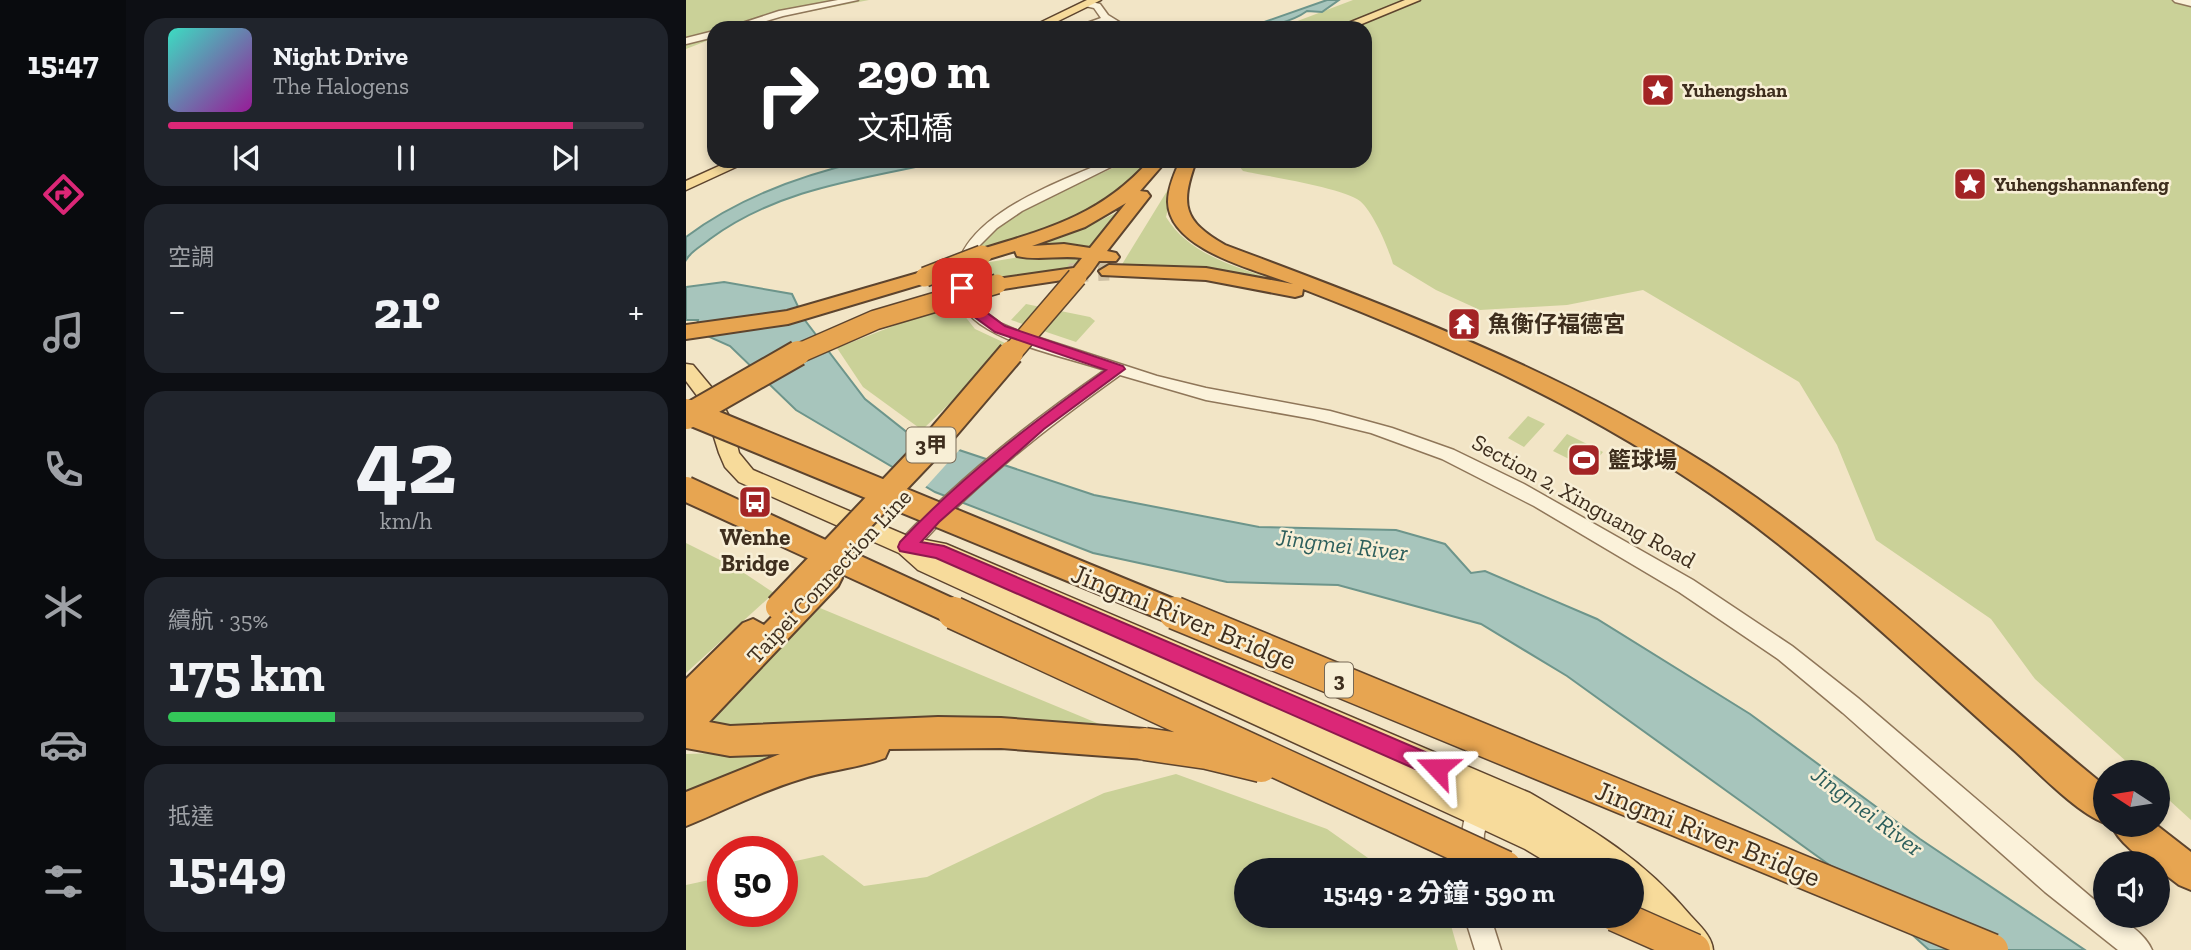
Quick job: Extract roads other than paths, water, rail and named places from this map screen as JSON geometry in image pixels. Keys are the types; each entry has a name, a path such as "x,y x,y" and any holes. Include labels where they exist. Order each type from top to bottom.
{"highway":[{"path":"686,332 788,317 982,258 1097,216 1134,191 1152,168"},
{"name":"Taipei Connection Line","path":"686,699 935,442 1093,268 1160,168"},
{"name":"Taipei Connection Line","path":"686,725 828,578 972,421 1172,168"},
{"path":"1186,168 1176,195 1176,208 1181,220 1199,239 1534,377 1602,412 1699,472 1818,560 2093,797"},
{"path":"982,258 1040,250 1093,268"},
{"path":"686,418 772,367 839,335 913,306 997,284 1093,268 1181,272 1243,280 1349,304 1407,323"},
{"name":"Jingmi River Bridge","path":"686,411 1992,950"},
{"path":"686,489 1487,858"},
{"path":"686,733 730,741 938,732 1000,733 1145,744 1207,753 1274,769 1485,858"},
{"path":"686,810 754,780 809,761 863,748 951,736 1000,733"},
{"path":"2144,837 2191,873"},
{"path":"1644,928 1696,950"}],"main road":[{"path":"1348,21 1402,0"},
{"path":"1360,21 1415,0"},
{"path":"1050,21 1092,2"},
{"path":"686,187 727,168"},
{"path":"686,370 711,399 719,413 727,453 734,466 755,480 912,540 926,564 1482,801 1535,839 1568,858"},
{"path":"1482,801 1529,808 1609,858"},
{"path":"1644,888 1659,901 1696,950"},
{"path":"1644,914 1679,950"}],"street":[{"path":"755,21 782,13 853,0"},
{"path":"2178,0 2191,3"},
{"path":"1092,2 1111,21"},
{"path":"1101,21 1107,19"},
{"path":"686,41 707,36"},
{"name":"Section 2, Xinguang Road","path":"1102,168 1030,202 990,228 970,251 964,264 962,288 973,310 1000,329 1118,369 1208,394 1367,426 1440,452 1519,488 1697,592 1774,644 1846,702 2062,890 2139,950"},
{"path":"912,540 1025,437 1118,369"},
{"path":"1471,858 1482,801"},
{"path":"1481,928 1488,950"}],"water":[{"path":"1327,0 1339,0 1322,12 1307,11 1286,21 1267,21"},
{"path":"836,168 910,168 822,188 764,208 710,239 686,260 686,237 705,223 770,190"},
{"name":"Jingmei River","path":"724,282 792,294 804,319 865,399 908,433 1094,495 1259,527 1396,530 1445,544 1471,573 1485,571 1597,619 1750,714 1920,839 2085,950 1929,950 1860,887 1567,676 1481,624 1338,585 1227,582 1093,553 935,492 796,410 730,346 696,331 698,320 686,320 686,287"}],"tunnel":[{"path":"1069,273 1109,271"}],"place":[{"name":"Yuhengshan","path":"1658,90"},
{"name":"Yuhengshannanfeng","path":"1970,184"},
{"name":"魚衡仔福德宮","path":"1464,324"},
{"name":"籃球場","path":"1584,460"},
{"name":"Wenhe Bridge","path":"755,502"}]}
